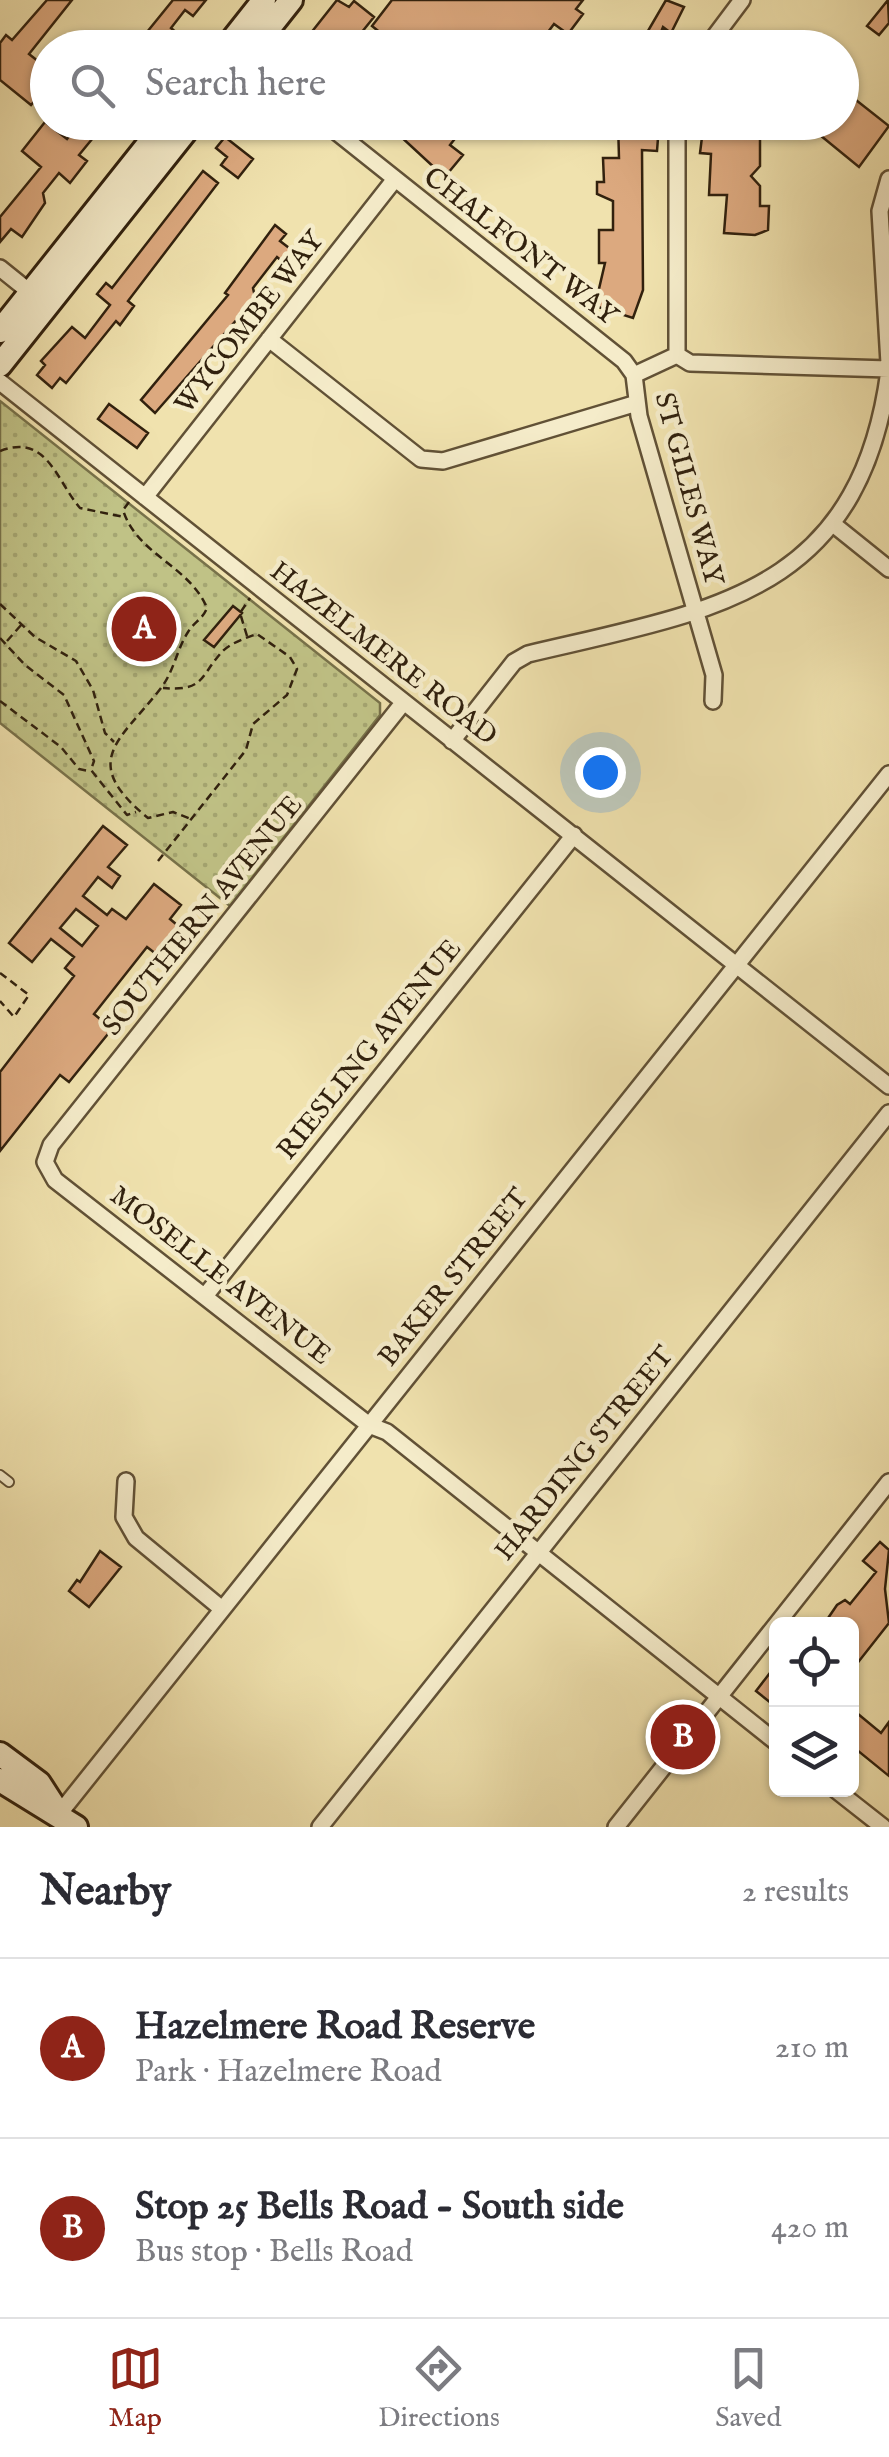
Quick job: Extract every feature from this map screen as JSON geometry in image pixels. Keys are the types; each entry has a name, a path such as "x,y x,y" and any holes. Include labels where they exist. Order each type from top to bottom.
{"main road":[{"path":"241,30 264,0"},
{"path":"267,30 291,0"},
{"path":"0,365 39,299 153,140"},
{"path":"0,331 39,299 177,140"},
{"path":"0,1754 38,1783 68,1820"},
{"path":"0,1780 68,1820"}],"street":[{"path":"720,30 742,0"},
{"name":"CHALFONT WAY","path":"346,140 624,362 634,375"},
{"path":"677,140 677,354"},
{"name":"WYCOMBE WAY","path":"141,494 394,179"},
{"path":"452,741 514,662 528,654 696,614 752,592 793,564 833,524 870,460 882,420 889,368 880,211 889,179"},
{"path":"0,268 39,299"},
{"path":"269,339 421,458 443,461 638,404"},
{"path":"677,354 690,364 889,368"},
{"path":"634,375 677,354"},
{"name":"ST GILES WAY","path":"634,375 638,404 714,675 713,701"},
{"name":"HAZELMERE ROAD","path":"0,382 889,1086"},
{"path":"833,524 889,568"},
{"name":"SOUTHERN AVENUE","path":"46,1162 51,1144 404,703"},
{"name":"BAKER STREET","path":"68,1820 222,1609 889,774"},
{"name":"RIESLING AVENUE","path":"205,1296 574,835"},
{"name":"HARDING STREET","path":"320,1827 889,1113"},
{"name":"MOSELLE AVENUE","path":"46,1162 55,1180 369,1425 387,1432 769,1736"},
{"path":"126,1482 124,1518 136,1538 222,1609"},
{"path":"616,1827 889,1482"},
{"path":"845,1797 883,1827"}],"lane":[{"path":"0,1475 9,1482"}],"path":[{"path":"0,451 18,445 35,449 54,467 80,508 126,517"},
{"path":"141,494 123,510 138,540 196,587 207,608 186,634 161,688 114,742 109,755 114,786 139,811 152,820 173,812 192,819"},
{"path":"247,638 240,613 259,588"},
{"path":"0,604 35,637 76,662 87,675 99,720 114,742"},
{"path":"7,641 23,623"},
{"path":"158,861 246,750 253,724 295,683 297,668 290,657 264,636 247,638 221,652 214,668 191,687 161,688"},
{"path":"0,638 7,641 25,665 64,696 94,761 91,770"},
{"path":"0,701 61,747 79,769 91,770 127,816 139,811"},
{"path":"0,973 29,995 14,1017 0,1001"}],"green space":[{"path":"0,401 380,703 380,715 230,906 0,723"}],"building":[{"path":"47,0 72,0 48,30 30,30 30,104 0,80 0,43 6,35 12,40"},
{"path":"173,0 206,0 193,16 185,10 173,30 149,30"},
{"path":"337,0 349,7 354,1 374,17 364,30 313,30"},
{"path":"392,0 583,0 576,9 583,14 571,30 554,24 550,30 377,30 372,26"},
{"path":"666,0 684,7 672,30 648,30"},
{"path":"888,0 889,23 879,35 867,26"},
{"path":"859,102 889,126 859,167 826,140 859,140"},
{"path":"31,140 91,140 79,155 87,161 70,183 59,173 43,193 45,203 22,237 11,229 0,242 0,217 41,167 22,151"},
{"path":"223,140 229,140 253,159 238,178 221,165 227,157 216,148"},
{"path":"404,140 454,140 450,145 463,155 448,173 441,168 438,171"},
{"path":"618,140 658,140 657,151 642,150 643,290 633,318 595,306 605,263 599,263 599,230 613,230 613,201 597,194 597,182 604,182 603,158 619,158"},
{"path":"702,140 760,140 760,166 751,176 760,186 760,206 769,206 768,230 755,235 724,233 727,195 709,195 711,154 700,153"},
{"path":"203,171 218,183 128,301 134,306 120,325 116,321 66,383 60,378 52,388 37,375 45,365 41,361 72,327 85,338 110,305 97,294 106,283 112,288"},
{"path":"275,225 286,234 280,241 297,254 288,266 277,257 253,288 255,297 246,309 155,413 141,400 228,295 225,293"},
{"path":"109,404 148,433 137,448 98,419"},
{"path":"233,606 242,613 214,647 204,640"},
{"path":"103,826 127,845 108,867 120,876 112,888 98,877 83,896 107,915 112,909 126,919 154,884 181,905 170,919 182,929 160,957 147,947 94,1014 112,1029 69,1082 60,1075 0,1151 0,1072 74,976 65,968 74,957 51,939 32,962 9,943","holes":["76,909 98,926 82,946 60,928"]},
{"path":"880,1542 889,1550 885,1589 889,1623 859,1661 859,1617 829,1617 845,1600 850,1604 876,1572 863,1561"},
{"path":"100,1551 121,1567 89,1607 69,1591 77,1580 80,1582"},
{"path":"769,1674 769,1701 756,1691"},
{"path":"859,1715 881,1733 889,1722 889,1776 859,1752"}],"place":[{"name":"Hazelmere Road Reserve","path":"144,629"},
{"name":"Stop 25 Bells Road - South side","path":"683,1737"}]}
